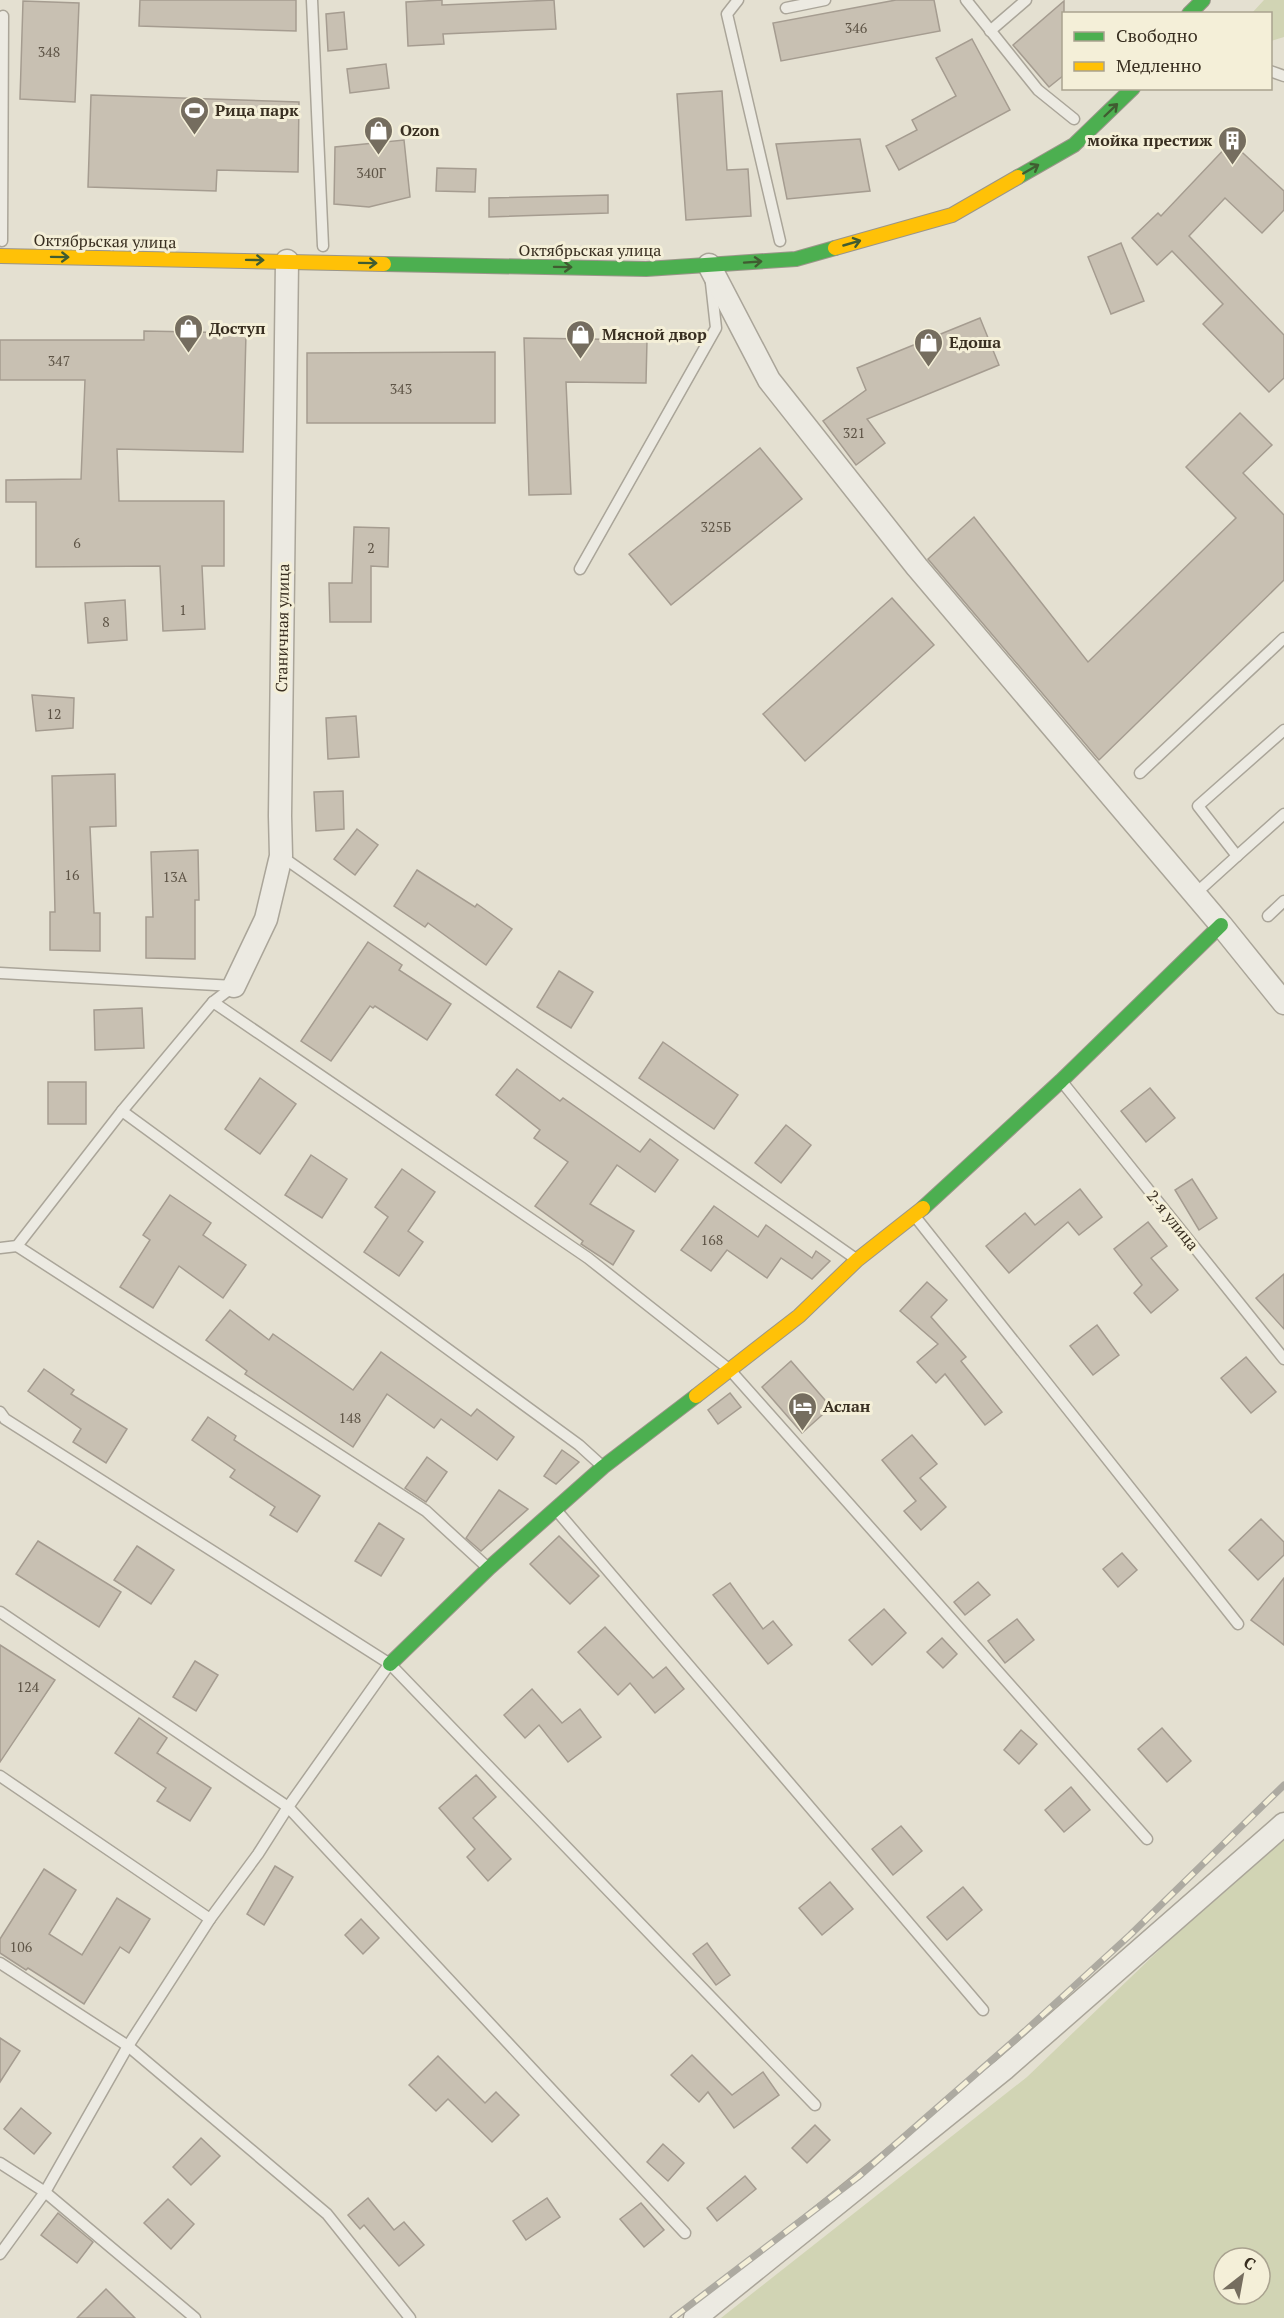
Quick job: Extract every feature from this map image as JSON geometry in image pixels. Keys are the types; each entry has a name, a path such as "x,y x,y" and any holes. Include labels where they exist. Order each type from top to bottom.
{"main road":[{"path":"1191,12 1203,0"},
{"name":"Октябрьская улица","path":"0,256 646,269 796,259 952,215 1074,145 1130,90"},
{"path":"390,1664 489,1568 603,1467 799,1316 857,1260 915,1216 1061,1081 1221,925"}],"street":[{"name":"Станичная улица","path":"234,986 266,919 281,856 287,261"},
{"path":"709,265 769,380 917,567 1196,894 1284,1003"},
{"path":"695,2318 1004,2069 1284,1824"}],"lane":[{"path":"312,0 322,246"},
{"path":"738,0 727,14 780,241"},
{"path":"786,8 825,0"},
{"path":"966,0 1038,90 1075,119"},
{"path":"990,31 1026,0"},
{"path":"3,16 5,241"},
{"path":"580,569 716,328 709,265"},
{"path":"1140,773 1284,638"},
{"path":"1237,856 1198,806 1284,730"},
{"path":"1196,894 1284,814"},
{"path":"281,856 857,1260"},
{"path":"1268,916 1284,901"},
{"path":"0,973 234,986"},
{"path":"17,1246 122,1111 213,1002 234,986"},
{"path":"213,1002 588,1258 730,1370 1147,1839"},
{"name":"2-я улица","path":"1061,1081 1284,1359"},
{"path":"122,1111 579,1445 603,1467"},
{"path":"915,1216 1238,1624"},
{"path":"0,1248 17,1246 426,1511 489,1568"},
{"path":"0,1412 5,1419 390,1664 815,2105"},
{"path":"555,1509 983,2010"},
{"path":"0,1612 288,1807 685,2233"},
{"path":"0,2254 45,2192 128,2046 210,1919 390,1664"},
{"path":"0,1776 210,1919"},
{"path":"0,1963 128,2046 327,2214 410,2318"},
{"path":"0,2163 45,2192 195,2318"}],"green space":[{"path":"1264,0 1284,0 1284,37 1272,41 1272,12 1253,12"},
{"path":"1284,1830 1284,2318 721,2318 1027,2077"}],"building":[{"path":"140,0 296,0 296,31 139,26"},
{"path":"442,0 442,5 554,0 556,29 443,34 444,44 408,46 406,2"},
{"path":"896,0 934,0 940,31 781,61 773,23"},
{"path":"23,1 79,3 75,102 20,99"},
{"path":"1064,1 1062,77 1049,87 1013,45"},
{"path":"344,12 347,49 328,51 326,14"},
{"path":"972,39 1010,110 899,170 886,146 917,130 912,120 956,96 936,58"},
{"path":"386,64 389,88 350,93 347,69"},
{"path":"722,91 727,170 748,169 751,216 686,220 677,94"},
{"name":"Рица парк","path":"91,95 299,102 298,172 217,170 216,191 88,187"},
{"path":"860,139 870,191 787,199 776,144"},
{"path":"404,140 410,197 369,207 334,204 335,147"},
{"path":"1231,142 1284,191 1284,210 1262,233 1225,198 1189,236 1284,335 1284,378 1269,392 1203,324 1223,304 1172,251 1157,265 1132,238 1158,213 1161,216"},
{"path":"437,168 476,169 475,192 436,191"},
{"path":"608,195 608,213 489,217 489,198"},
{"path":"1121,243 1144,301 1111,314 1088,257"},
{"name":"Едоша","path":"980,318 999,365 867,419 885,443 856,465 823,421 866,390 857,368"},
{"path":"144,331 246,333 243,452 117,449 119,501 224,501 224,566 202,566 205,629 163,631 160,566 36,567 36,502 6,502 6,480 81,479 85,380 0,380 0,340 144,340"},
{"path":"524,338 647,340 646,383 566,382 571,494 529,495"},
{"path":"495,352 495,423 307,423 307,353"},
{"path":"1240,413 1272,445 1243,473 1284,515 1284,580 1099,760 928,559 974,517 1088,662 1236,518 1186,467"},
{"path":"760,448 802,499 671,605 629,554"},
{"path":"354,527 389,528 388,567 371,566 371,622 330,622 329,583 352,583"},
{"path":"892,598 934,645 805,761 763,714"},
{"path":"125,600 127,640 88,643 85,603"},
{"path":"32,695 74,698 73,728 36,731"},
{"path":"356,716 359,757 328,759 326,718"},
{"path":"115,774 116,826 90,827 94,913 100,913 100,951 50,950 50,912 55,912 52,776"},
{"path":"343,791 344,829 316,831 314,792"},
{"path":"357,829 378,845 355,875 334,859"},
{"path":"198,850 199,900 195,900 195,959 146,958 146,917 153,917 151,852"},
{"path":"417,870 475,907 477,904 512,929 486,965 428,923 425,927 394,906"},
{"path":"368,942 402,965 399,970 451,1004 427,1040 375,1006 373,1008 370,1006 331,1061 301,1041"},
{"path":"559,971 593,992 571,1028 537,1007"},
{"path":"142,1008 144,1048 95,1050 94,1010"},
{"path":"663,1042 738,1095 714,1129 639,1078"},
{"path":"517,1069 560,1101 563,1098 640,1152 650,1139 678,1160 655,1192 617,1165 590,1204 634,1231 613,1265 581,1244 583,1241 535,1206 568,1162 534,1138 540,1130 496,1095"},
{"path":"260,1078 296,1104 260,1154 225,1129"},
{"path":"48,1082 86,1082 86,1124 48,1124"},
{"path":"1150,1088 1175,1118 1146,1142 1121,1111"},
{"path":"786,1125 811,1145 781,1183 755,1163"},
{"path":"311,1155 347,1179 322,1218 285,1195"},
{"path":"402,1169 435,1192 408,1231 423,1242 399,1276 364,1252 388,1217 375,1207"},
{"path":"1192,1179 1217,1218 1199,1230 1175,1190"},
{"path":"1080,1189 1102,1217 1079,1235 1068,1222 1009,1273 986,1246 1025,1213 1035,1225"},
{"path":"170,1195 211,1223 203,1235 246,1265 223,1298 179,1266 153,1308 120,1287 150,1240 143,1235"},
{"path":"714,1206 758,1237 766,1225 812,1258 816,1251 830,1261 812,1279 781,1258 767,1278 727,1250 711,1271 681,1250"},
{"path":"1148,1222 1167,1246 1151,1258 1178,1290 1151,1313 1134,1293 1142,1285 1114,1249"},
{"path":"1284,1274 1284,1329 1256,1298"},
{"path":"927,1282 947,1300 931,1317 966,1357 961,1361 1002,1412 985,1425 945,1374 936,1383 917,1362 938,1344 900,1311"},
{"path":"230,1310 269,1340 273,1334 353,1390 381,1352 471,1416 477,1409 514,1437 497,1460 441,1419 434,1428 387,1394 353,1447 245,1374 247,1371 206,1340"},
{"path":"1097,1325 1119,1355 1093,1375 1070,1346"},
{"path":"1246,1357 1276,1392 1251,1413 1221,1378"},
{"path":"791,1361 831,1407 802,1433 762,1387"},
{"path":"44,1369 74,1390 71,1394 127,1429 106,1463 73,1442 81,1429 28,1391"},
{"path":"730,1393 741,1407 718,1424 708,1410"},
{"path":"208,1417 236,1436 234,1440 320,1496 297,1532 270,1515 275,1507 230,1477 235,1470 192,1440"},
{"path":"912,1435 937,1464 920,1478 946,1507 921,1530 904,1511 916,1501 882,1460"},
{"path":"562,1450 579,1462 556,1484 544,1476"},
{"path":"427,1457 447,1472 426,1502 405,1488"},
{"path":"499,1490 528,1509 481,1551 466,1538"},
{"path":"1261,1519 1284,1542 1284,1555 1258,1580 1229,1550"},
{"path":"379,1523 404,1539 381,1576 355,1561"},
{"path":"559,1536 599,1576 570,1604 530,1564"},
{"path":"38,1541 121,1592 99,1627 16,1574"},
{"path":"137,1546 174,1570 151,1604 114,1580"},
{"path":"1122,1553 1137,1570 1118,1587 1103,1569"},
{"path":"1284,1578 1284,1645 1251,1620"},
{"path":"978,1582 990,1595 965,1615 954,1602"},
{"path":"730,1583 763,1629 773,1621 792,1645 768,1664 713,1595"},
{"path":"884,1609 906,1633 872,1665 849,1640"},
{"path":"1017,1619 1034,1640 1005,1663 988,1641"},
{"path":"605,1627 653,1678 666,1667 684,1689 655,1713 630,1683 618,1695 578,1652"},
{"path":"942,1638 957,1654 943,1668 927,1652"},
{"path":"0,1645 55,1680 0,1762"},
{"path":"195,1661 218,1675 196,1711 173,1697"},
{"path":"532,1689 562,1723 580,1709 601,1737 568,1762 539,1725 525,1738 504,1715"},
{"path":"139,1718 167,1738 157,1753 211,1788 190,1821 157,1801 166,1788 115,1753"},
{"path":"1162,1728 1191,1761 1167,1782 1138,1749"},
{"path":"1021,1730 1037,1744 1019,1764 1004,1750"},
{"path":"476,1775 496,1797 473,1818 511,1859 488,1881 467,1857 475,1849 439,1808"},
{"path":"1071,1787 1090,1810 1064,1832 1045,1810"},
{"path":"901,1826 922,1851 893,1875 872,1849"},
{"path":"275,1866 293,1877 264,1925 247,1914"},
{"path":"44,1869 76,1890 49,1934 82,1955 117,1898 150,1919 129,1953 120,1947 84,2004 0,1953 0,1939"},
{"path":"830,1882 853,1909 822,1935 799,1908"},
{"path":"963,1887 982,1910 947,1940 927,1917"},
{"path":"361,1919 379,1938 363,1954 345,1935"},
{"path":"707,1943 730,1975 716,1985 693,1954"},
{"path":"0,2038 20,2051 0,2082"},
{"path":"692,2055 732,2095 763,2072 779,2095 734,2128 708,2092 699,2102 671,2075"},
{"path":"438,2056 485,2103 496,2092 519,2115 492,2142 448,2099 436,2111 409,2085"},
{"path":"21,2108 51,2133 34,2154 4,2129"},
{"path":"815,2125 830,2140 807,2163 792,2148"},
{"path":"201,2138 220,2156 191,2185 173,2167"},
{"path":"663,2144 684,2163 668,2181 647,2162"},
{"path":"745,2176 756,2189 717,2221 707,2208"},
{"path":"368,2198 394,2230 404,2222 424,2245 399,2266 364,2225 360,2229 348,2215"},
{"path":"547,2198 560,2217 526,2240 513,2221"},
{"path":"168,2199 194,2224 171,2249 144,2223"},
{"path":"641,2203 664,2230 644,2247 620,2219"},
{"path":"58,2213 93,2242 77,2263 41,2235"},
{"path":"106,2289 135,2318 77,2318"}],"railway":[{"path":"673,2318 858,2177 1025,2031 1130,1935 1284,1785"}],"traffic: fast":[{"path":"1191,12 1203,0"},
{"path":"1018,177 1074,145 1131,90"},
{"path":"384,264 646,269 796,259 835,248"},
{"path":"923,1208 1061,1081 1221,925"},
{"path":"390,1664 489,1568 603,1467 696,1396"}],"traffic: slow":[{"path":"835,248 952,215 1018,177"},
{"path":"0,256 384,264"},
{"path":"696,1396 799,1316 857,1260 923,1208"}],"place":[{"name":"Рица парк","path":"194,136"},
{"name":"Ozon","path":"379,156"},
{"name":"мойка престиж","path":"1233,166"},
{"name":"Доступ","path":"188,354"},
{"name":"Мясной двор","path":"581,360"},
{"name":"Едоша","path":"928,368"},
{"name":"Аслан","path":"802,1432"}]}
